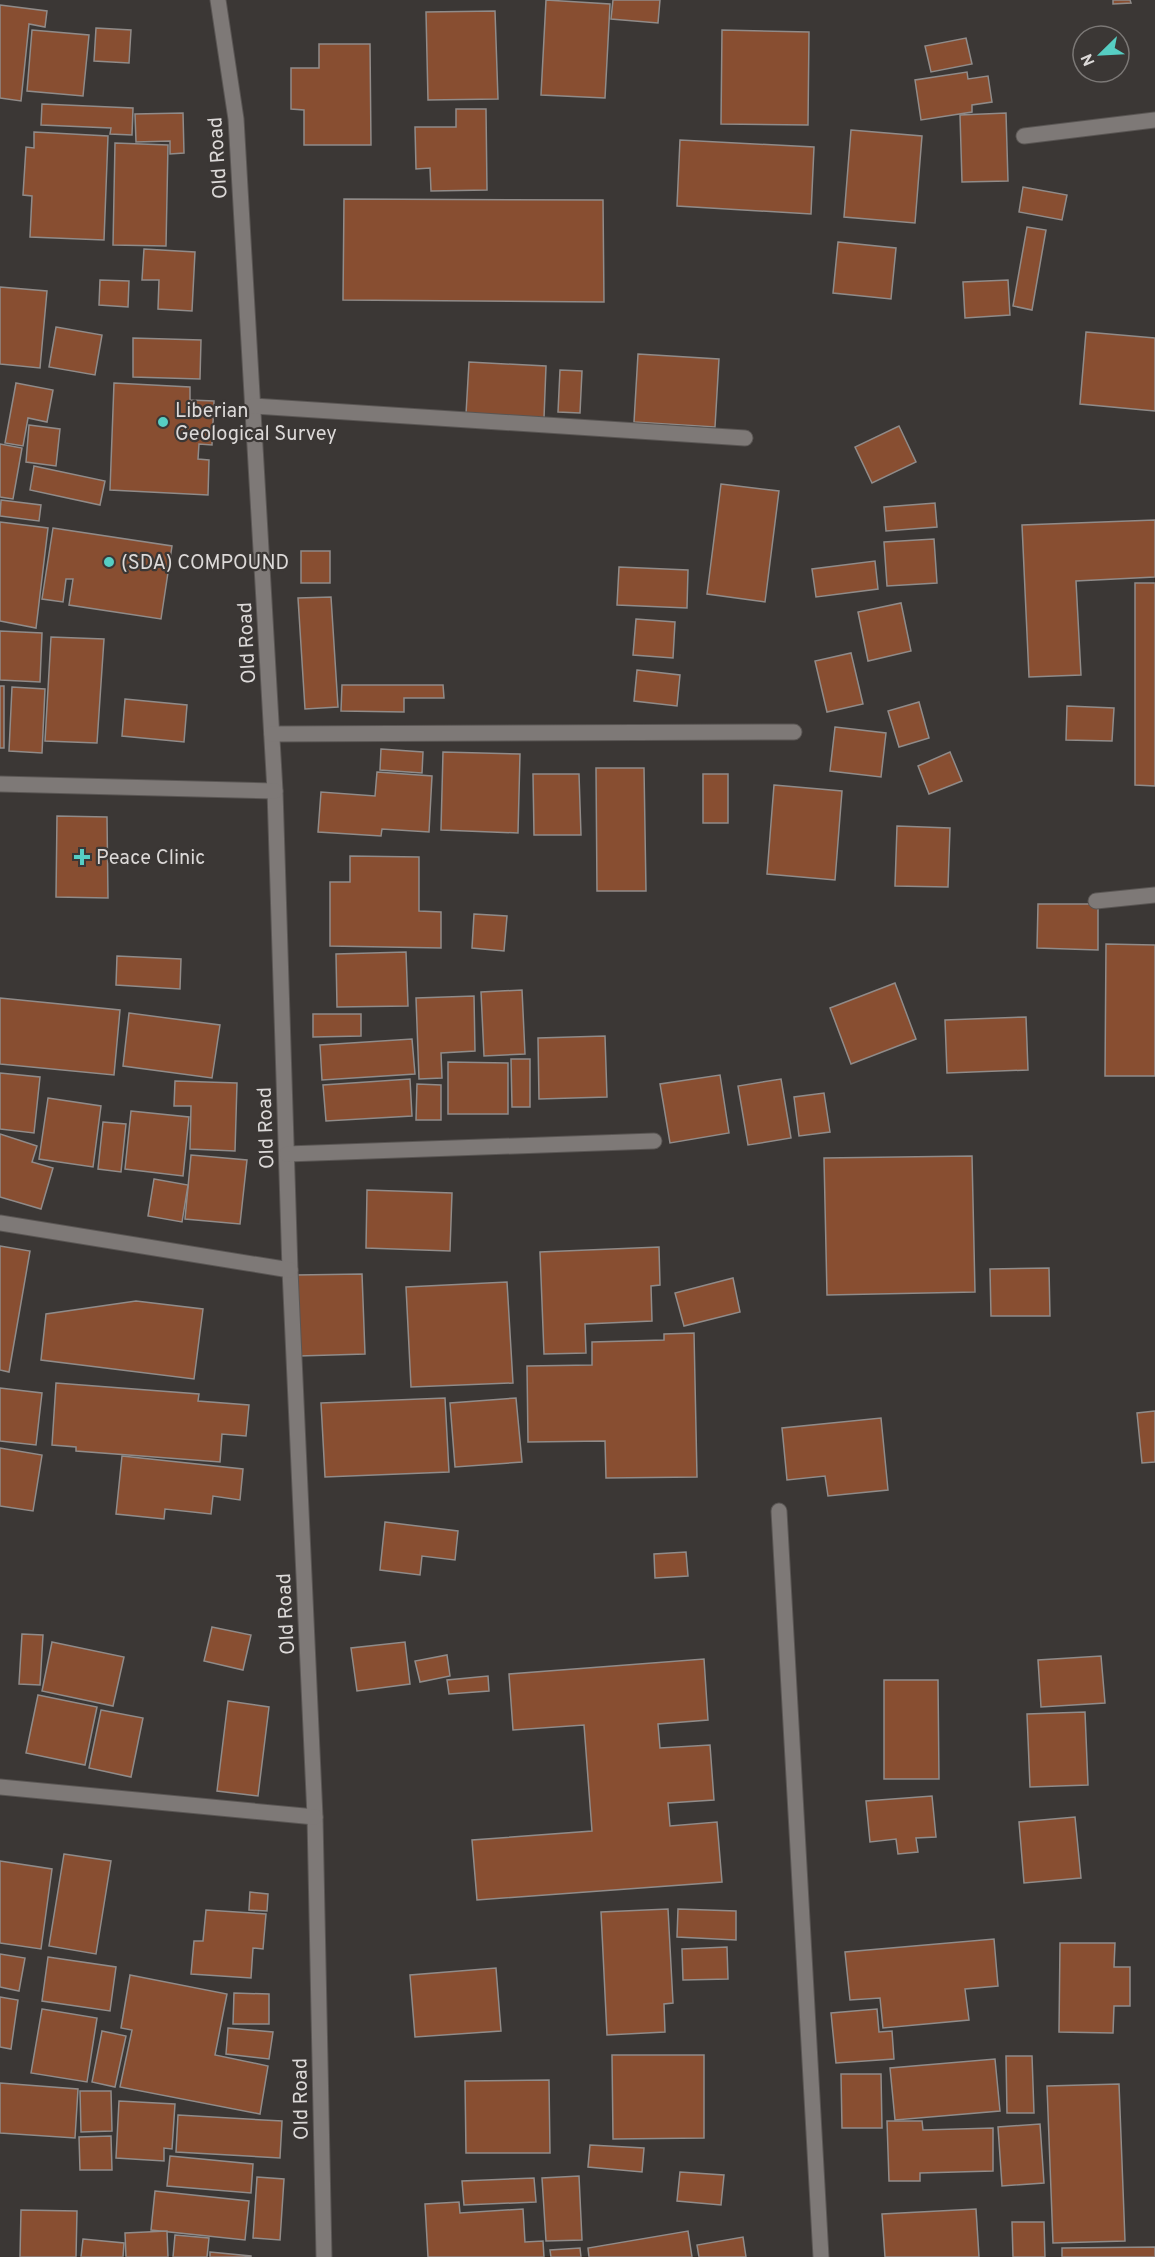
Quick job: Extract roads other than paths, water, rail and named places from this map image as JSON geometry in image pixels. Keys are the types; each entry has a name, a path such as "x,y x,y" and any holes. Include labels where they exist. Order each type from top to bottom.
{"street":[{"name":"Old Road","path":"218,0 236,119 275,791 290,1270 315,1817 324,2257"},
{"path":"1024,136 1155,120"},
{"path":"253,406 745,438"},
{"path":"272,734 794,732"},
{"path":"0,784 275,791"},
{"path":"1096,901 1155,895"},
{"path":"287,1154 654,1141"},
{"path":"0,1223 290,1270"},
{"path":"779,1511 821,2257"},
{"path":"0,1787 315,1817"}],"place":[{"name":"Liberian Geological Survey","path":"163,422"},
{"name":"(SDA) COMPOUND","path":"109,562"},
{"name":"Peace Clinic","path":"82,857"}]}
